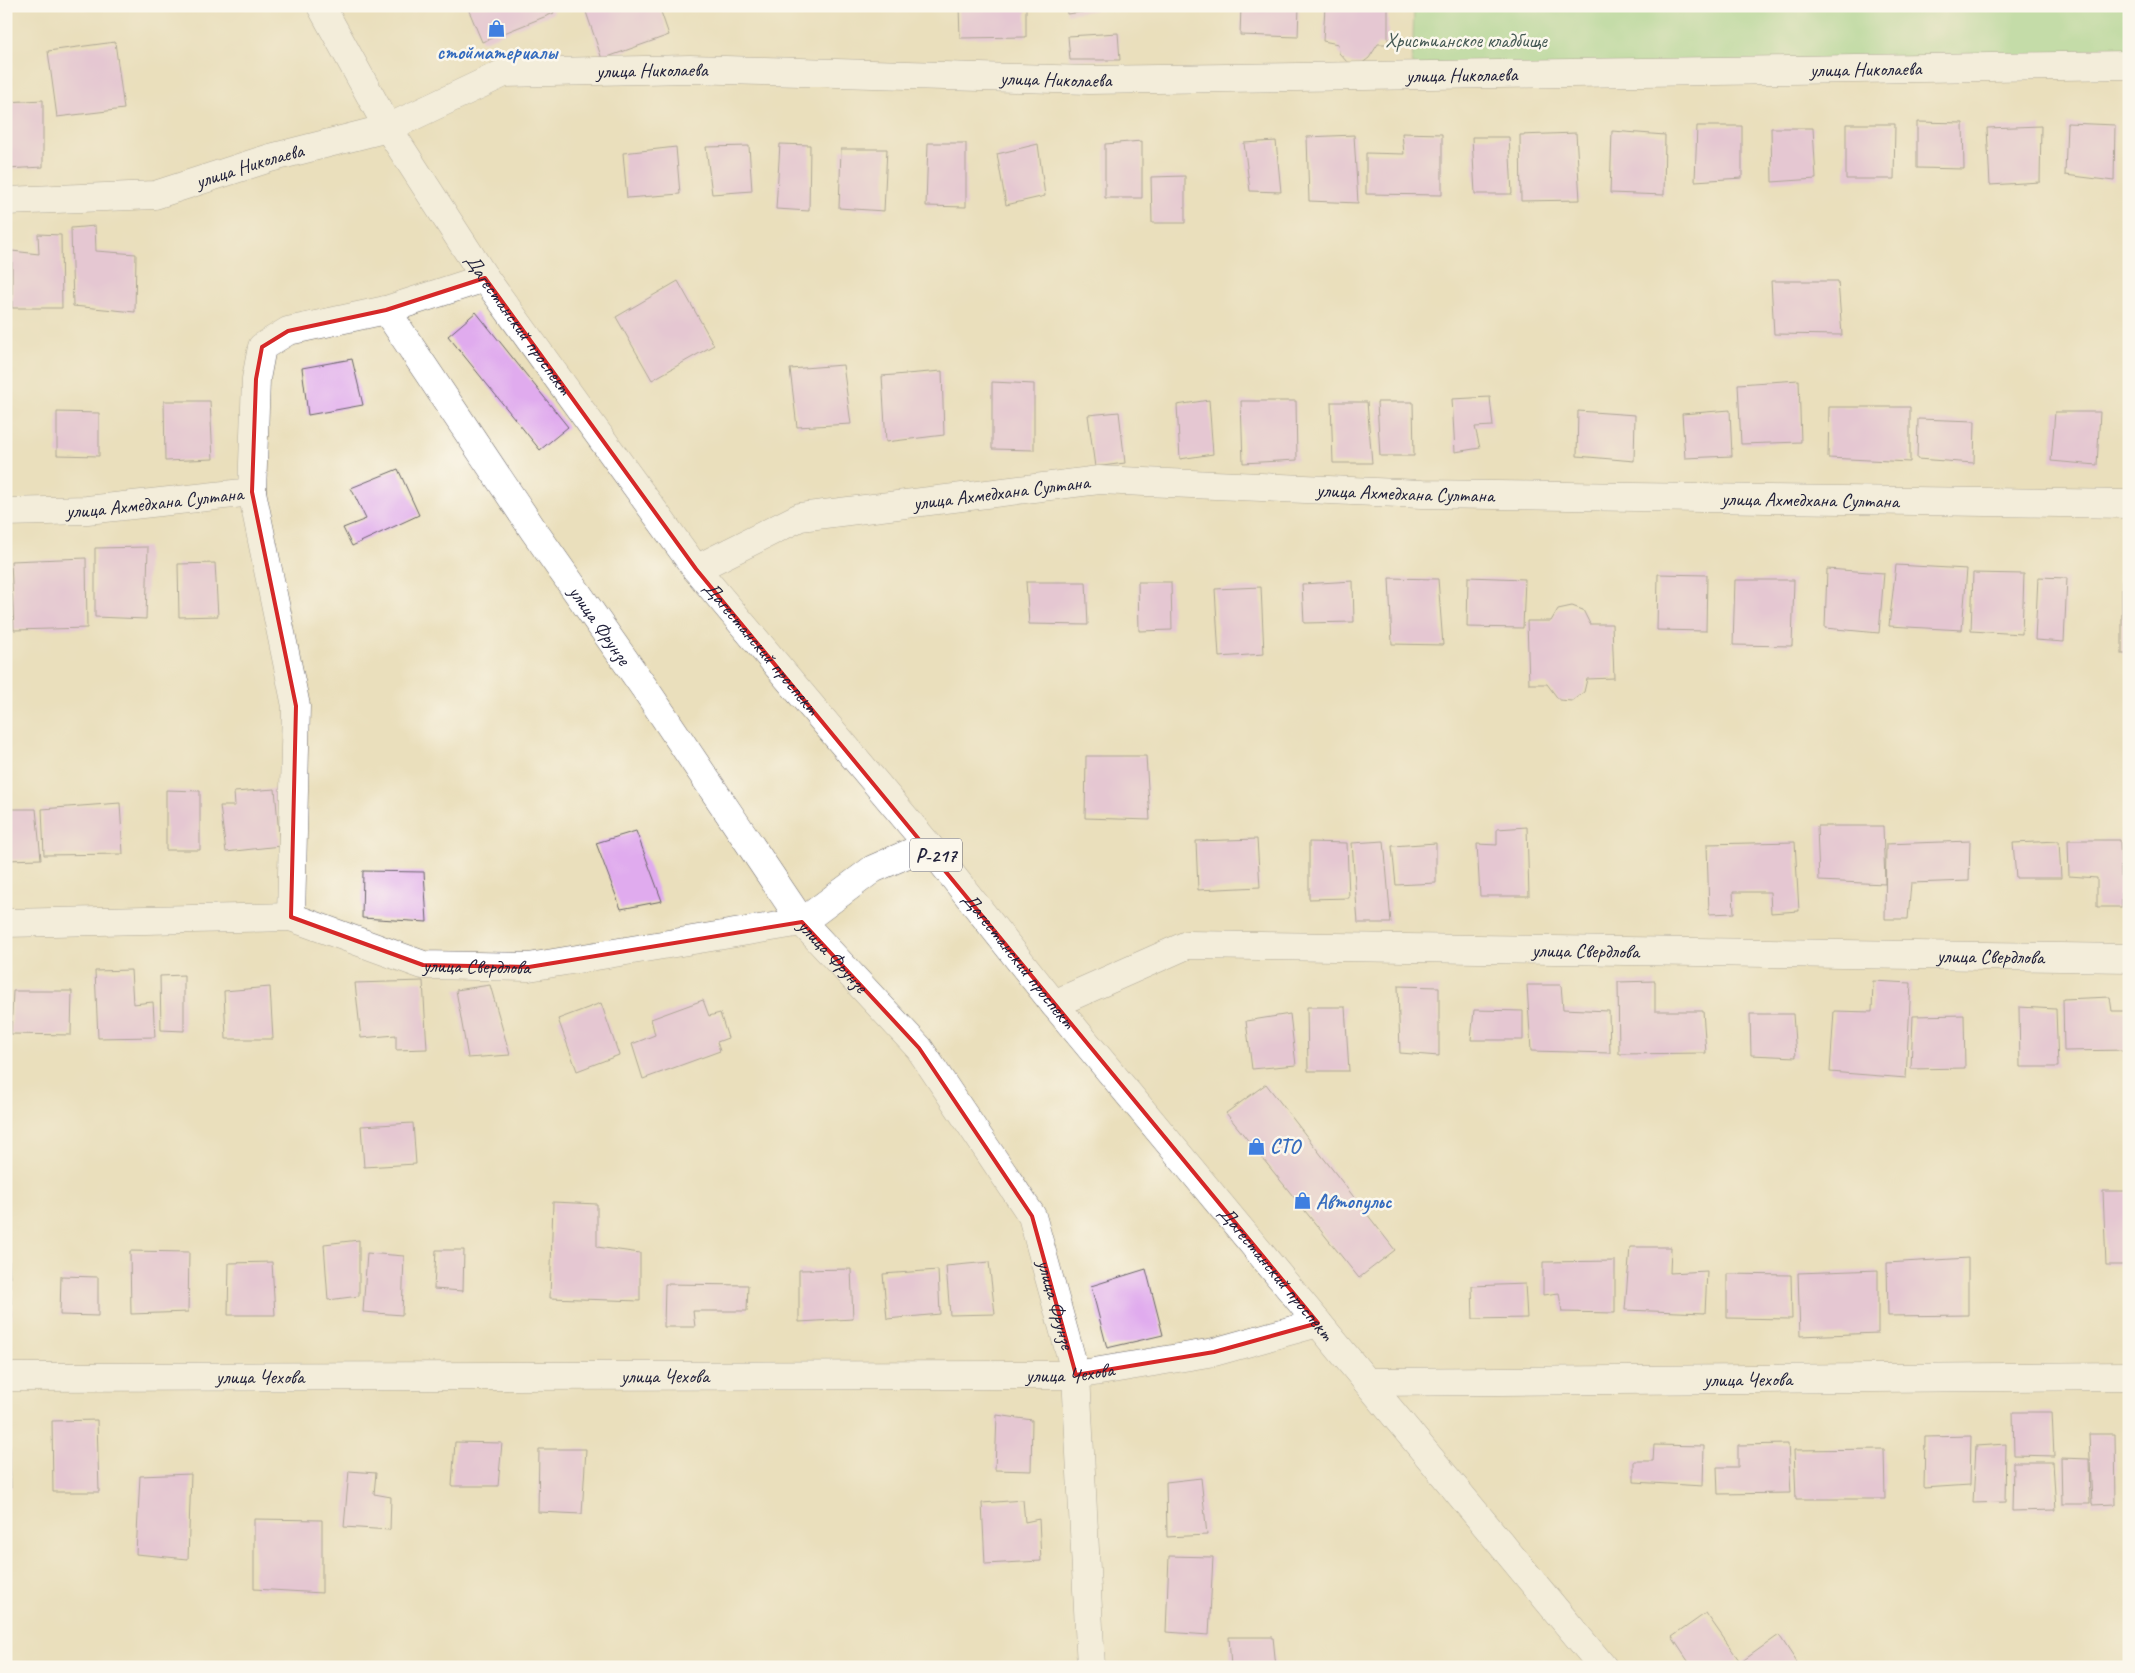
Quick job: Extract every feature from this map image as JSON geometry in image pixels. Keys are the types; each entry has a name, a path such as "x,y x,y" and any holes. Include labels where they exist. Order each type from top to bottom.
{"main road":[{"name":"Дагестанский проспект","path":"321,6 388,128 485,278 696,569 928,845 1054,1004 1602,1667"},
{"name":"улица Николаева","path":"6,201 155,195 270,158 388,128 504,73 690,69 1089,80 2129,64"},
{"name":"улица Ахмедхана Султана","path":"6,512 87,510 252,492 256,379 262,347 288,331 386,310 485,278"},
{"name":"улица Фрунзе","path":"386,310 534,531 648,693 802,922 919,1048 1032,1216 1076,1375 1091,1667"},
{"name":"улица Ахмедхана Султана","path":"696,569 800,517 1099,480 1422,494 2129,504"},
{"path":"252,492 296,706 291,917"},
{"name":"улица Свердлова","path":"6,923 291,917 423,965 529,967 802,922 873,869 928,845"},
{"name":"улица Свердлова","path":"1054,1004 1187,945 2129,958"},
{"name":"улица Чехова","path":"6,1377 1076,1375 1214,1352 1318,1323"},
{"name":"улица Чехова","path":"1367,1382 2129,1376"}],"highlighted area":[{"path":"485,278 696,569 1318,1323 1214,1352 1076,1375 1032,1216 919,1048 802,922 529,967 423,965 291,917 296,706 252,492 256,379 262,347 288,331 386,310"}],"green space":[{"name":"Христианское кладбище","path":"1414,6 2129,6 2129,65 1412,75"}],"building":[{"name":"стойматериалы","path":"467,6 551,6 554,13 482,42"},
{"path":"584,6 659,6 669,35 602,59"},
{"path":"959,6 1026,6 1026,37 960,38"},
{"path":"1066,6 1120,6 1120,7 1067,14"},
{"path":"1241,6 1299,6 1298,37 1240,35"},
{"path":"1325,6 1388,6 1388,44 1378,44 1369,58 1361,64 1347,62 1339,53 1338,44 1323,41"},
{"path":"1118,33 1120,60 1070,60 1068,36"},
{"path":"115,42 124,109 57,117 48,51"},
{"path":"43,100 43,167 6,169 6,102"},
{"path":"1917,122 1963,123 1964,169 1917,168"},
{"path":"2067,123 2115,125 2114,181 2065,175"},
{"path":"1846,124 1895,124 1894,179 1846,179"},
{"path":"1697,126 1742,126 1742,178 1695,181"},
{"path":"2041,126 2040,182 1990,185 1987,128"},
{"path":"1771,128 1813,128 1816,179 1772,182"},
{"path":"1612,131 1665,135 1664,195 1610,193"},
{"path":"1402,133 1442,134 1442,195 1366,194 1366,153 1404,154"},
{"path":"1576,133 1580,200 1521,201 1520,135"},
{"path":"1354,135 1358,203 1309,201 1307,137"},
{"path":"1472,137 1509,137 1512,194 1475,194"},
{"path":"1142,141 1142,198 1105,198 1105,144"},
{"path":"1276,141 1281,192 1250,191 1244,143"},
{"path":"928,143 966,143 966,207 926,206"},
{"path":"780,144 810,145 809,211 776,209"},
{"path":"1038,144 1045,196 1006,205 997,154"},
{"path":"749,146 752,191 712,194 706,147"},
{"path":"676,147 680,194 627,198 623,153"},
{"path":"841,149 887,149 884,211 839,208"},
{"path":"1185,176 1185,223 1152,223 1151,177"},
{"path":"95,226 96,251 136,254 135,312 73,306 71,228"},
{"path":"38,234 61,235 62,308 12,308 12,251 39,254"},
{"path":"678,281 714,345 652,380 616,317"},
{"path":"1771,281 1838,281 1842,335 1774,334"},
{"path":"476,312 568,427 540,450 448,336"},
{"path":"352,359 363,405 308,415 302,368"},
{"path":"843,365 851,424 797,427 790,369"},
{"path":"942,371 944,435 886,442 882,376"},
{"path":"1799,380 1801,442 1741,444 1738,384"},
{"path":"992,382 1034,384 1034,450 992,449"},
{"path":"1490,397 1493,426 1475,427 1480,448 1455,452 1452,399"},
{"path":"1209,400 1213,454 1180,459 1177,405"},
{"path":"164,401 210,401 213,459 165,461"},
{"path":"1241,401 1296,401 1297,460 1243,463"},
{"path":"1331,402 1367,402 1372,463 1333,463"},
{"path":"1377,402 1413,402 1414,456 1380,456"},
{"path":"1829,407 1910,407 1910,462 1828,458"},
{"path":"1730,410 1732,456 1685,458 1682,414"},
{"path":"1578,411 1635,415 1634,461 1577,456"},
{"path":"57,412 99,413 99,456 57,455"},
{"path":"1119,412 1125,463 1095,467 1088,415"},
{"path":"2055,412 2100,412 2097,465 2051,461"},
{"path":"1918,419 1975,421 1974,463 1917,459"},
{"path":"398,469 419,515 352,546 343,528 366,519 351,488"},
{"path":"148,547 146,619 95,617 95,548"},
{"path":"86,558 87,628 14,630 11,561"},
{"path":"215,563 218,616 179,617 178,564"},
{"path":"1896,565 1967,569 1962,630 1889,626"},
{"path":"1827,569 1884,573 1879,633 1825,628"},
{"path":"1973,573 2024,574 2022,634 1971,631"},
{"path":"1658,574 1707,575 1706,631 1657,630"},
{"path":"1468,577 1525,579 1523,628 1467,627"},
{"path":"2038,577 2067,578 2064,642 2035,640"},
{"path":"1389,578 1438,579 1443,645 1392,644"},
{"path":"1735,580 1794,580 1792,646 1733,645"},
{"path":"1353,581 1354,622 1304,623 1302,584"},
{"path":"2122,581 2129,581 2129,654 2122,654"},
{"path":"1026,582 1086,582 1088,625 1029,624"},
{"path":"1138,582 1171,582 1172,630 1139,631"},
{"path":"1261,587 1264,654 1219,657 1215,589"},
{"path":"1572,606 1583,610 1590,624 1612,624 1614,678 1587,679 1584,692 1572,701 1559,700 1547,684 1529,684 1527,621 1551,621 1558,609"},
{"path":"1086,756 1146,756 1150,820 1085,818"},
{"path":"275,789 280,846 226,852 220,806 235,806 234,792"},
{"path":"166,790 200,791 200,850 166,850"},
{"path":"120,803 123,854 44,855 42,809"},
{"path":"6,809 36,809 41,859 6,860"},
{"path":"1817,826 1883,826 1885,884 1819,881"},
{"path":"1527,827 1529,896 1480,896 1477,844 1497,845 1497,829"},
{"path":"636,831 662,901 621,909 596,843"},
{"path":"1257,839 1260,887 1198,890 1196,841"},
{"path":"2068,840 2120,840 2122,907 2097,907 2097,878 2069,876"},
{"path":"1384,841 1391,923 1358,923 1352,843"},
{"path":"1970,841 1969,881 1911,883 1908,919 1885,919 1886,844"},
{"path":"2059,841 2061,878 2016,878 2013,843"},
{"path":"2126,841 2129,841 2129,877 2125,877"},
{"path":"1309,842 1347,843 1349,898 1309,899"},
{"path":"1795,842 1799,911 1771,913 1770,892 1733,892 1734,913 1709,914 1707,844"},
{"path":"1436,843 1436,883 1396,885 1392,846"},
{"path":"363,871 424,872 427,922 362,918"},
{"path":"131,970 133,1004 153,1002 155,1037 98,1038 95,971"},
{"path":"184,975 184,1031 161,1030 160,976"},
{"path":"423,981 427,1049 396,1050 396,1035 361,1038 355,983"},
{"path":"1655,981 1655,1011 1703,1011 1706,1053 1619,1054 1618,982"},
{"path":"1873,981 1911,983 1906,1078 1830,1072 1834,1011 1872,1012"},
{"path":"490,985 510,1055 468,1058 456,990"},
{"path":"1527,985 1561,985 1563,1009 1609,1011 1610,1053 1531,1051"},
{"path":"1398,986 1439,987 1439,1056 1400,1053"},
{"path":"270,987 273,1039 226,1039 224,991"},
{"path":"13,991 72,991 71,1035 11,1034"},
{"path":"2110,997 2112,1011 2129,1011 2129,1050 2064,1051 2063,999"},
{"path":"703,1000 709,1016 720,1013 728,1038 717,1042 720,1051 643,1079 632,1044 655,1035 651,1019"},
{"path":"601,1003 619,1055 577,1071 558,1019"},
{"path":"1307,1007 1345,1007 1349,1071 1308,1071"},
{"path":"2019,1007 2056,1009 2058,1067 2020,1067"},
{"path":"1474,1010 1523,1011 1523,1040 1471,1040"},
{"path":"1290,1014 1296,1065 1252,1069 1246,1021"},
{"path":"1750,1014 1793,1014 1796,1057 1751,1055"},
{"path":"1964,1015 1965,1068 1911,1069 1913,1016"},
{"path":"1266,1084 1395,1250 1359,1278 1226,1113"},
{"path":"413,1123 416,1164 364,1167 361,1126"},
{"path":"2103,1191 2129,1191 2129,1265 2106,1265"},
{"path":"553,1202 597,1204 597,1247 640,1253 640,1301 550,1298"},
{"path":"359,1240 359,1296 328,1300 324,1244"},
{"path":"1630,1247 1671,1247 1670,1273 1707,1271 1705,1313 1625,1310"},
{"path":"436,1250 464,1250 463,1291 434,1289"},
{"path":"130,1251 189,1252 188,1312 131,1314"},
{"path":"367,1253 404,1256 402,1315 363,1312"},
{"path":"1968,1258 1968,1315 1888,1316 1887,1263"},
{"path":"6,1261 9,1261 12,1318 6,1318"},
{"path":"1615,1261 1615,1313 1562,1312 1559,1293 1543,1295 1543,1262"},
{"path":"272,1262 275,1315 228,1315 229,1263"},
{"path":"989,1262 995,1314 950,1315 946,1266"},
{"path":"851,1269 853,1319 799,1322 799,1270"},
{"path":"1146,1269 1163,1335 1107,1348 1091,1286"},
{"path":"938,1270 940,1314 887,1319 883,1274"},
{"path":"1878,1270 1878,1333 1800,1336 1798,1273"},
{"path":"1727,1274 1791,1275 1792,1319 1727,1318"},
{"path":"61,1276 98,1277 98,1316 60,1315"},
{"path":"665,1284 748,1285 747,1311 693,1311 695,1327 664,1327"},
{"path":"1525,1284 1527,1318 1473,1319 1472,1286"},
{"path":"2013,1412 2052,1412 2054,1456 2014,1455"},
{"path":"997,1415 1032,1420 1031,1471 995,1470"},
{"path":"97,1420 99,1492 53,1492 52,1421"},
{"path":"2089,1434 2115,1434 2116,1504 2092,1505"},
{"path":"1971,1436 1970,1485 1924,1488 1925,1437"},
{"path":"455,1442 502,1443 498,1486 452,1486"},
{"path":"1788,1444 1791,1493 1718,1494 1717,1467 1738,1467 1738,1445"},
{"path":"2006,1444 2005,1502 1973,1503 1976,1446"},
{"path":"1654,1445 1704,1446 1703,1486 1634,1482 1634,1461 1653,1461"},
{"path":"6,1447 10,1447 11,1488 6,1488"},
{"path":"539,1449 586,1449 582,1514 538,1512"},
{"path":"1884,1449 1885,1499 1796,1499 1794,1450"},
{"path":"2061,1458 2089,1459 2090,1504 2062,1504"},
{"path":"2013,1462 2053,1462 2056,1510 2012,1511"},
{"path":"349,1471 376,1473 374,1494 391,1497 390,1530 344,1527"},
{"path":"191,1474 188,1559 136,1554 140,1476"},
{"path":"1201,1478 1207,1535 1167,1537 1166,1482"},
{"path":"1023,1500 1025,1522 1039,1519 1041,1561 985,1564 982,1503"},
{"path":"254,1519 322,1520 322,1593 254,1589"},
{"path":"1169,1556 1213,1557 1209,1635 1166,1632"},
{"path":"1706,1613 1739,1660 1729,1667 1692,1667 1672,1637"},
{"path":"1779,1635 1800,1667 1734,1667"},
{"path":"1229,1637 1273,1637 1276,1667 1231,1667"},
{"path":"273,1664 302,1665 302,1667 273,1667"}],"place":[{"name":"стойматериалы","path":"497,28"},
{"name":"СТО","path":"1256,1146"},
{"name":"Автопульс","path":"1302,1201"}]}
